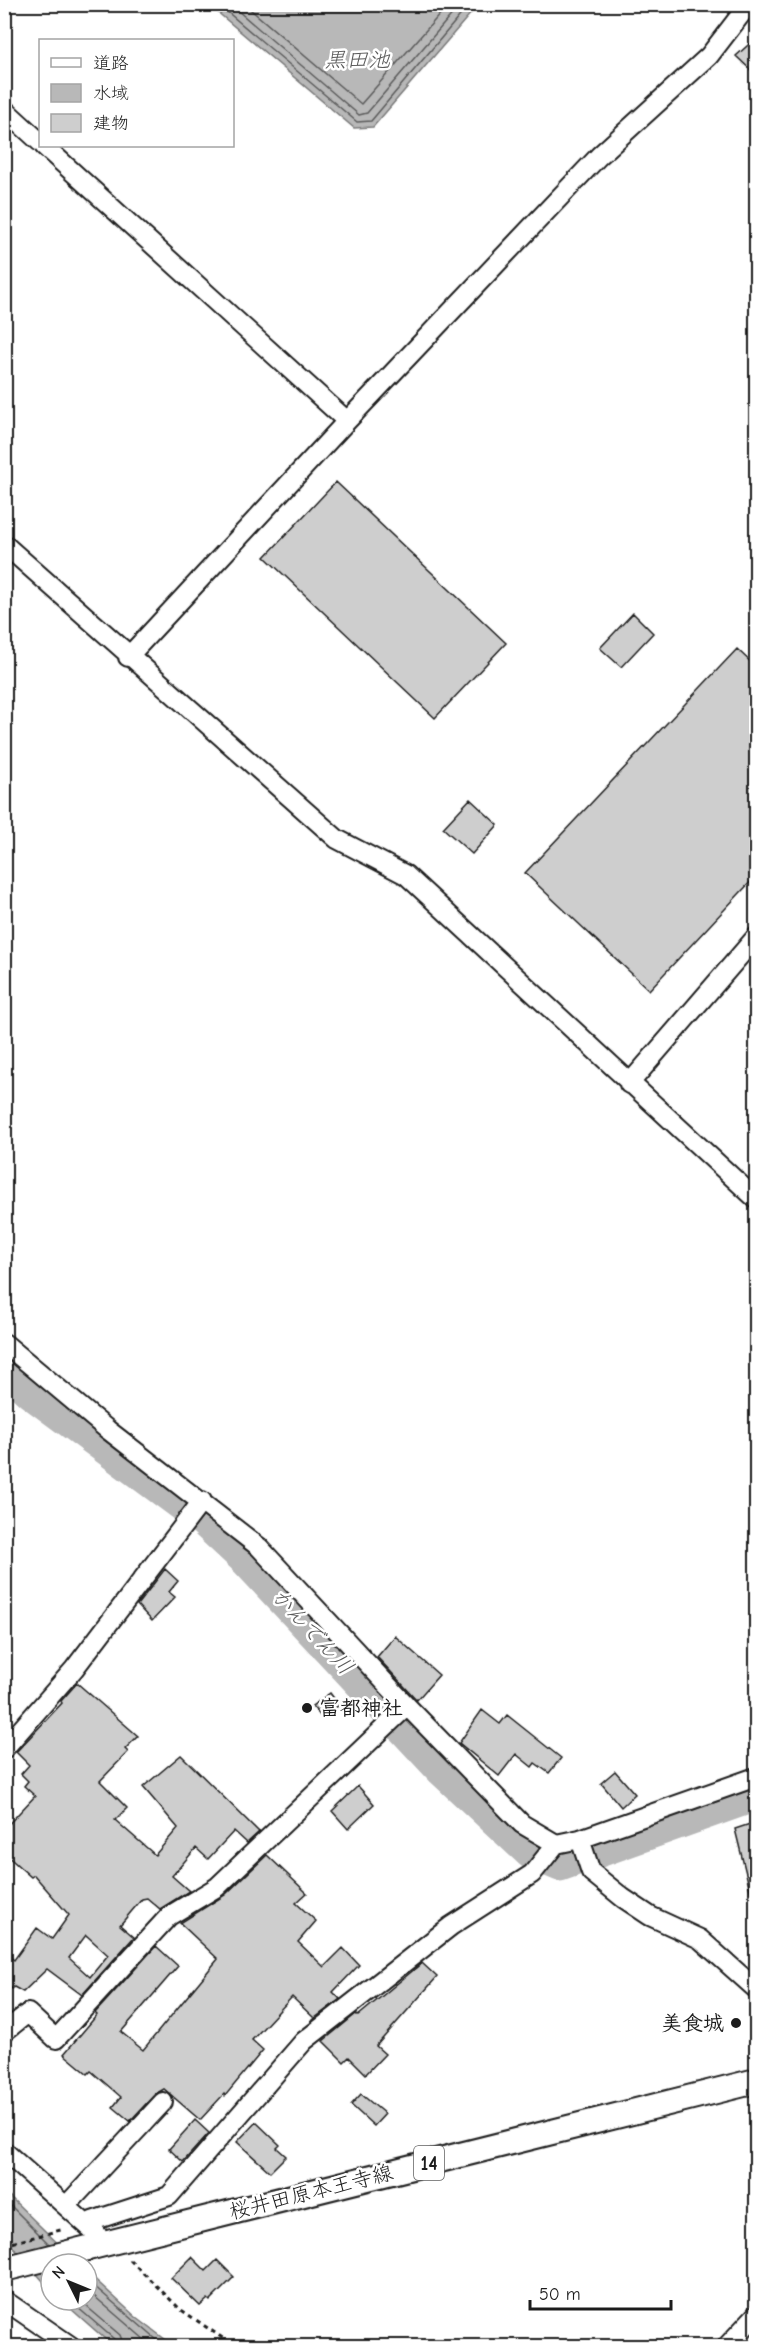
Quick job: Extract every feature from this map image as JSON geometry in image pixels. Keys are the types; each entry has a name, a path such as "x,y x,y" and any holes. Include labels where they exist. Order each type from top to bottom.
{"main road":[{"name":"桜井田原本王寺線","path":"4,2269 756,2081"}],"street":[{"path":"129,657 347,421 599,156 709,56 749,4"},
{"path":"4,110 39,141"},
{"path":"45,147 347,421"},
{"path":"4,544 337,839 406,875 629,1084 756,1199"},
{"path":"629,1084 756,937"},
{"path":"4,1343 108,1430 259,1547 407,1706 522,1824 556,1844"},
{"path":"4,1749 74,1669 202,1501"},
{"path":"4,2032 28,2013 56,2039 169,1916 217,1887 407,1706"},
{"path":"92,2222 169,2196 304,2041 451,1926 532,1874 556,1844 580,1839 756,1776"},
{"path":"580,1839 591,1872 650,1916 700,1939 756,1989"},
{"path":"67,2205 163,2102"},
{"path":"4,2151 67,2205 107,2244"},
{"path":"4,2300 71,2346"},
{"path":"727,2346 756,2315"}],"path":[{"path":"4,2245 70,2227"},
{"path":"107,2244 180,2309 234,2346"}],"water":[{"name":"黒田池","path":"209,5 478,5 373,127 354,128"},
{"path":"4,2191 67,2252 39,2252 39,2276 5,2238"},
{"path":"99,2283 137,2318 174,2346 113,2346 75,2312 99,2312"}],"building":[{"path":"756,38 756,75 736,56"},
{"path":"336,482 506,643 435,718 265,557"},
{"path":"633,613 653,633 621,667 600,648"},
{"path":"737,649 756,667 756,876 649,990 525,873"},
{"path":"470,799 498,825 472,854 443,828"},
{"path":"165,1569 178,1581 169,1592 175,1597 152,1621 137,1605"},
{"path":"395,1636 439,1675 417,1700 377,1657"},
{"path":"77,1683 138,1736 125,1749 128,1752 100,1781 127,1808 115,1820 155,1855 178,1828 143,1787 181,1755 259,1832 247,1843 234,1831 208,1859 196,1848 172,1876 189,1891 160,1909 147,1898 142,1899 120,1925 134,1937 82,1995 47,1969 23,1992 14,1987 12,1989 4,1981 4,1952 14,1960 37,1928 52,1939 69,1915 34,1875 31,1877 4,1853 4,1829 35,1796 24,1786 28,1781 21,1774 29,1765 16,1752 62,1703 61,1701","holes":["86,1935 108,1955 90,1977 69,1958"]},
{"path":"330,1693 339,1705 322,1718 312,1706"},
{"path":"482,1710 500,1724 507,1715 561,1758 549,1773 535,1763 532,1767 516,1754 499,1776 459,1743"},
{"path":"615,1771 635,1794 621,1807 601,1783"},
{"path":"358,1786 374,1804 348,1829 332,1811"},
{"path":"756,1822 756,1894 751,1894 735,1829"},
{"path":"267,1855 307,1893 296,1903 316,1921 298,1942 324,1967 343,1948 359,1965 333,1992 340,1999 311,2021 314,2018 292,1997 252,2040 263,2050 225,2096 224,2094 200,2120 164,2089 155,2094 130,2121 113,2107 121,2097 91,2071 88,2074 64,2054 97,2015 95,2013 156,1946 178,1966 121,2032 143,2050 218,1959 180,1923 225,1895"},
{"path":"422,1963 437,1977 376,2046 385,2054 366,2074 349,2057 344,2062 323,2041 356,2014 358,2016"},
{"path":"361,2094 385,2114 374,2126 351,2105"},
{"path":"195,2120 209,2133 183,2162 169,2149"},
{"path":"256,2122 280,2145 277,2148 286,2156 270,2172 237,2142"},
{"path":"192,2257 206,2271 217,2260 234,2277 210,2301 208,2299 200,2306 171,2278"}],"waterway":[{"name":"かんでん川","path":"4,1368 30,1392 203,1520 247,1561 442,1770 531,1853 560,1865 756,1795"}],"place":[{"name":"富都神社","path":"307,1708"},
{"name":"美食城","path":"736,2023"}]}
